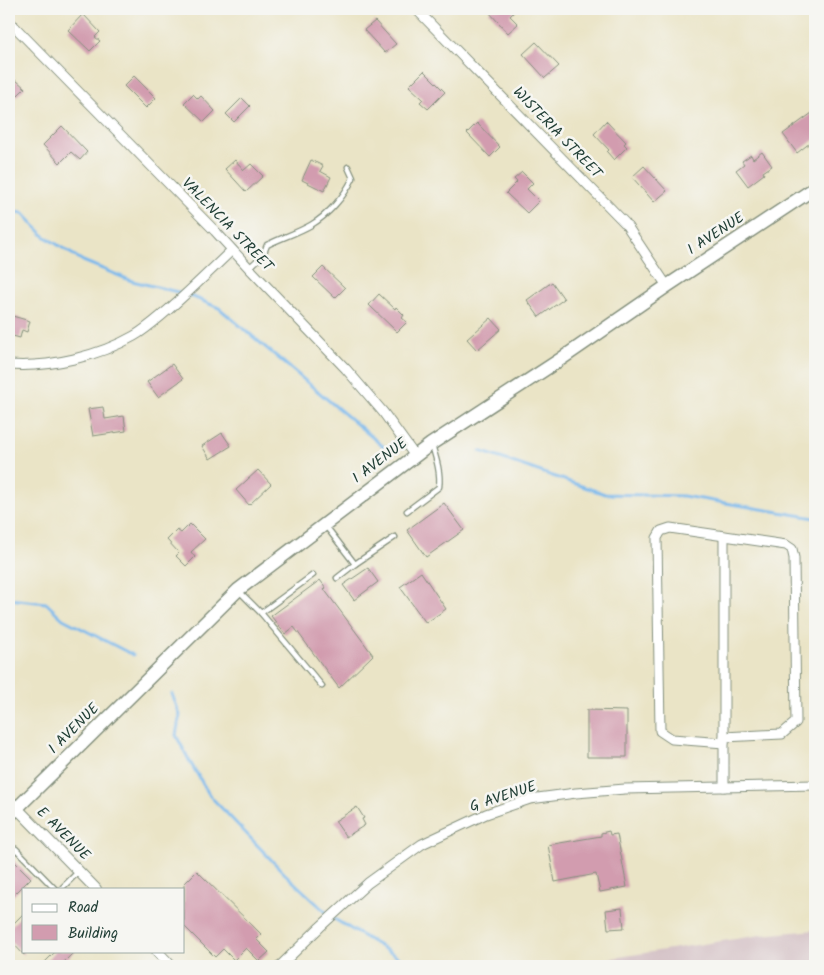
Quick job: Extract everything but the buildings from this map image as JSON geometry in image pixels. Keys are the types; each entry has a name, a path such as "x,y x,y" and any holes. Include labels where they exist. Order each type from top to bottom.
{"main road":[{"name":"I AVENUE","path":"11,808 238,590 431,444 815,188"}],"street":[{"name":"WISTERIA STREET","path":"416,9 625,223 666,286"},
{"name":"VALENCIA STREET","path":"9,22 215,230 346,369 383,412 415,456"},
{"path":"9,365 43,364 85,356 110,348 135,336 193,288 232,250"},
{"path":"670,528 786,545 792,550 794,558 796,722 782,734 724,740 672,739 660,731 657,538 661,530 670,528"},
{"path":"724,536 724,787"},
{"name":"G AVENUE","path":"280,966 368,883 422,844 486,814 530,799 625,789 815,785"},
{"name":"E AVENUE","path":"11,808 95,888"},
{"path":"158,952 172,966"}],"lane":[{"path":"249,268 263,255 267,245 310,226 347,192 354,178 348,167"},
{"path":"407,511 439,487 440,479 436,457 431,444"},
{"path":"325,524 355,564"},
{"path":"336,578 395,537"},
{"path":"261,613 313,575"},
{"path":"238,590 261,613 322,686"},
{"path":"9,856 16,849 54,888"},
{"path":"62,888 79,871"}],"shaded area":[{"path":"815,930 815,966 561,966 761,935"}],"waterway":[{"path":"9,211 23,213 44,236 83,261 132,281 186,294 219,308 385,448"},
{"path":"480,451 605,494 683,496 815,518"},
{"path":"9,599 46,603 63,619 133,655"},
{"path":"172,694 180,715 176,735 210,796 284,873 331,917 413,966"}]}
